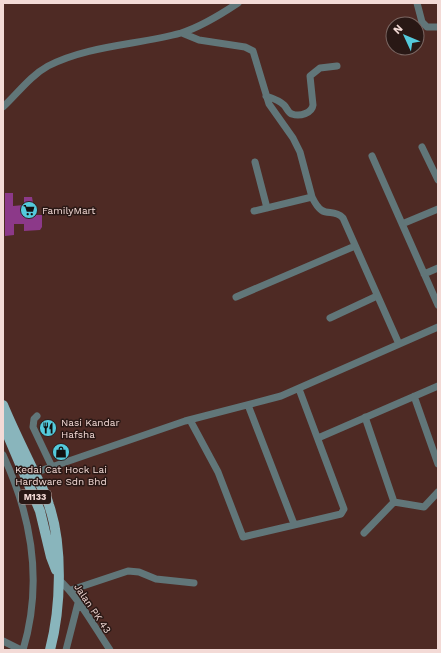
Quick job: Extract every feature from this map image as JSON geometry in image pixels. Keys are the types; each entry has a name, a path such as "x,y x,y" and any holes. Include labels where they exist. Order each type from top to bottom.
{"main road":[{"name":"M133","path":"3,405 30,475 51,557 58,576 55,633 50,650"},
{"name":"M133","path":"3,424 6,436 30,475"}],"street":[{"path":"3,107 36,74 61,60 78,54 182,33 207,22 238,3"},
{"path":"417,3 422,22 427,27 438,27"},
{"path":"182,33 199,40 245,47 253,51 266,96 275,116 297,145 312,197 316,205 324,212 336,213 343,218 399,344"},
{"path":"266,96 283,104 294,115 308,113 313,109 310,76 320,68 337,66"},
{"path":"422,147 438,180"},
{"path":"372,156 438,305"},
{"path":"255,162 267,208"},
{"path":"254,211 312,197"},
{"path":"402,224 438,209"},
{"path":"236,297 355,246"},
{"path":"424,274 438,268"},
{"path":"330,318 378,296"},
{"path":"30,475 190,420 281,396 438,327"},
{"path":"318,438 438,386"},
{"path":"190,420 218,472 242,538 294,524 341,514 344,509 299,389"},
{"path":"414,396 438,464"},
{"path":"248,405 294,524"},
{"path":"37,416 34,419 33,427 52,467"},
{"path":"365,417 394,502"},
{"path":"3,455 16,484 32,556 34,592 32,611 22,650 3,641"},
{"path":"394,502 424,507 438,492"},
{"path":"364,533 394,502"},
{"path":"71,590 128,571 139,572 156,579 194,583"},
{"name":"Jalan PK 43","path":"58,576 71,590 78,603 110,650"},
{"path":"66,650 78,603"}],"building":[{"path":"5,193 13,193 13,206 24,205 24,197 32,197 35,215 42,215 42,227 40,230 24,231 24,224 14,224 14,235 5,236"}],"place":[{"name":"FamilyMart","path":"29,210"},
{"name":"Nasi Kandar Hafsha","path":"48,428"},
{"name":"Kedai Cat Hock Lai Hardware Sdn Bhd","path":"61,452"}]}
